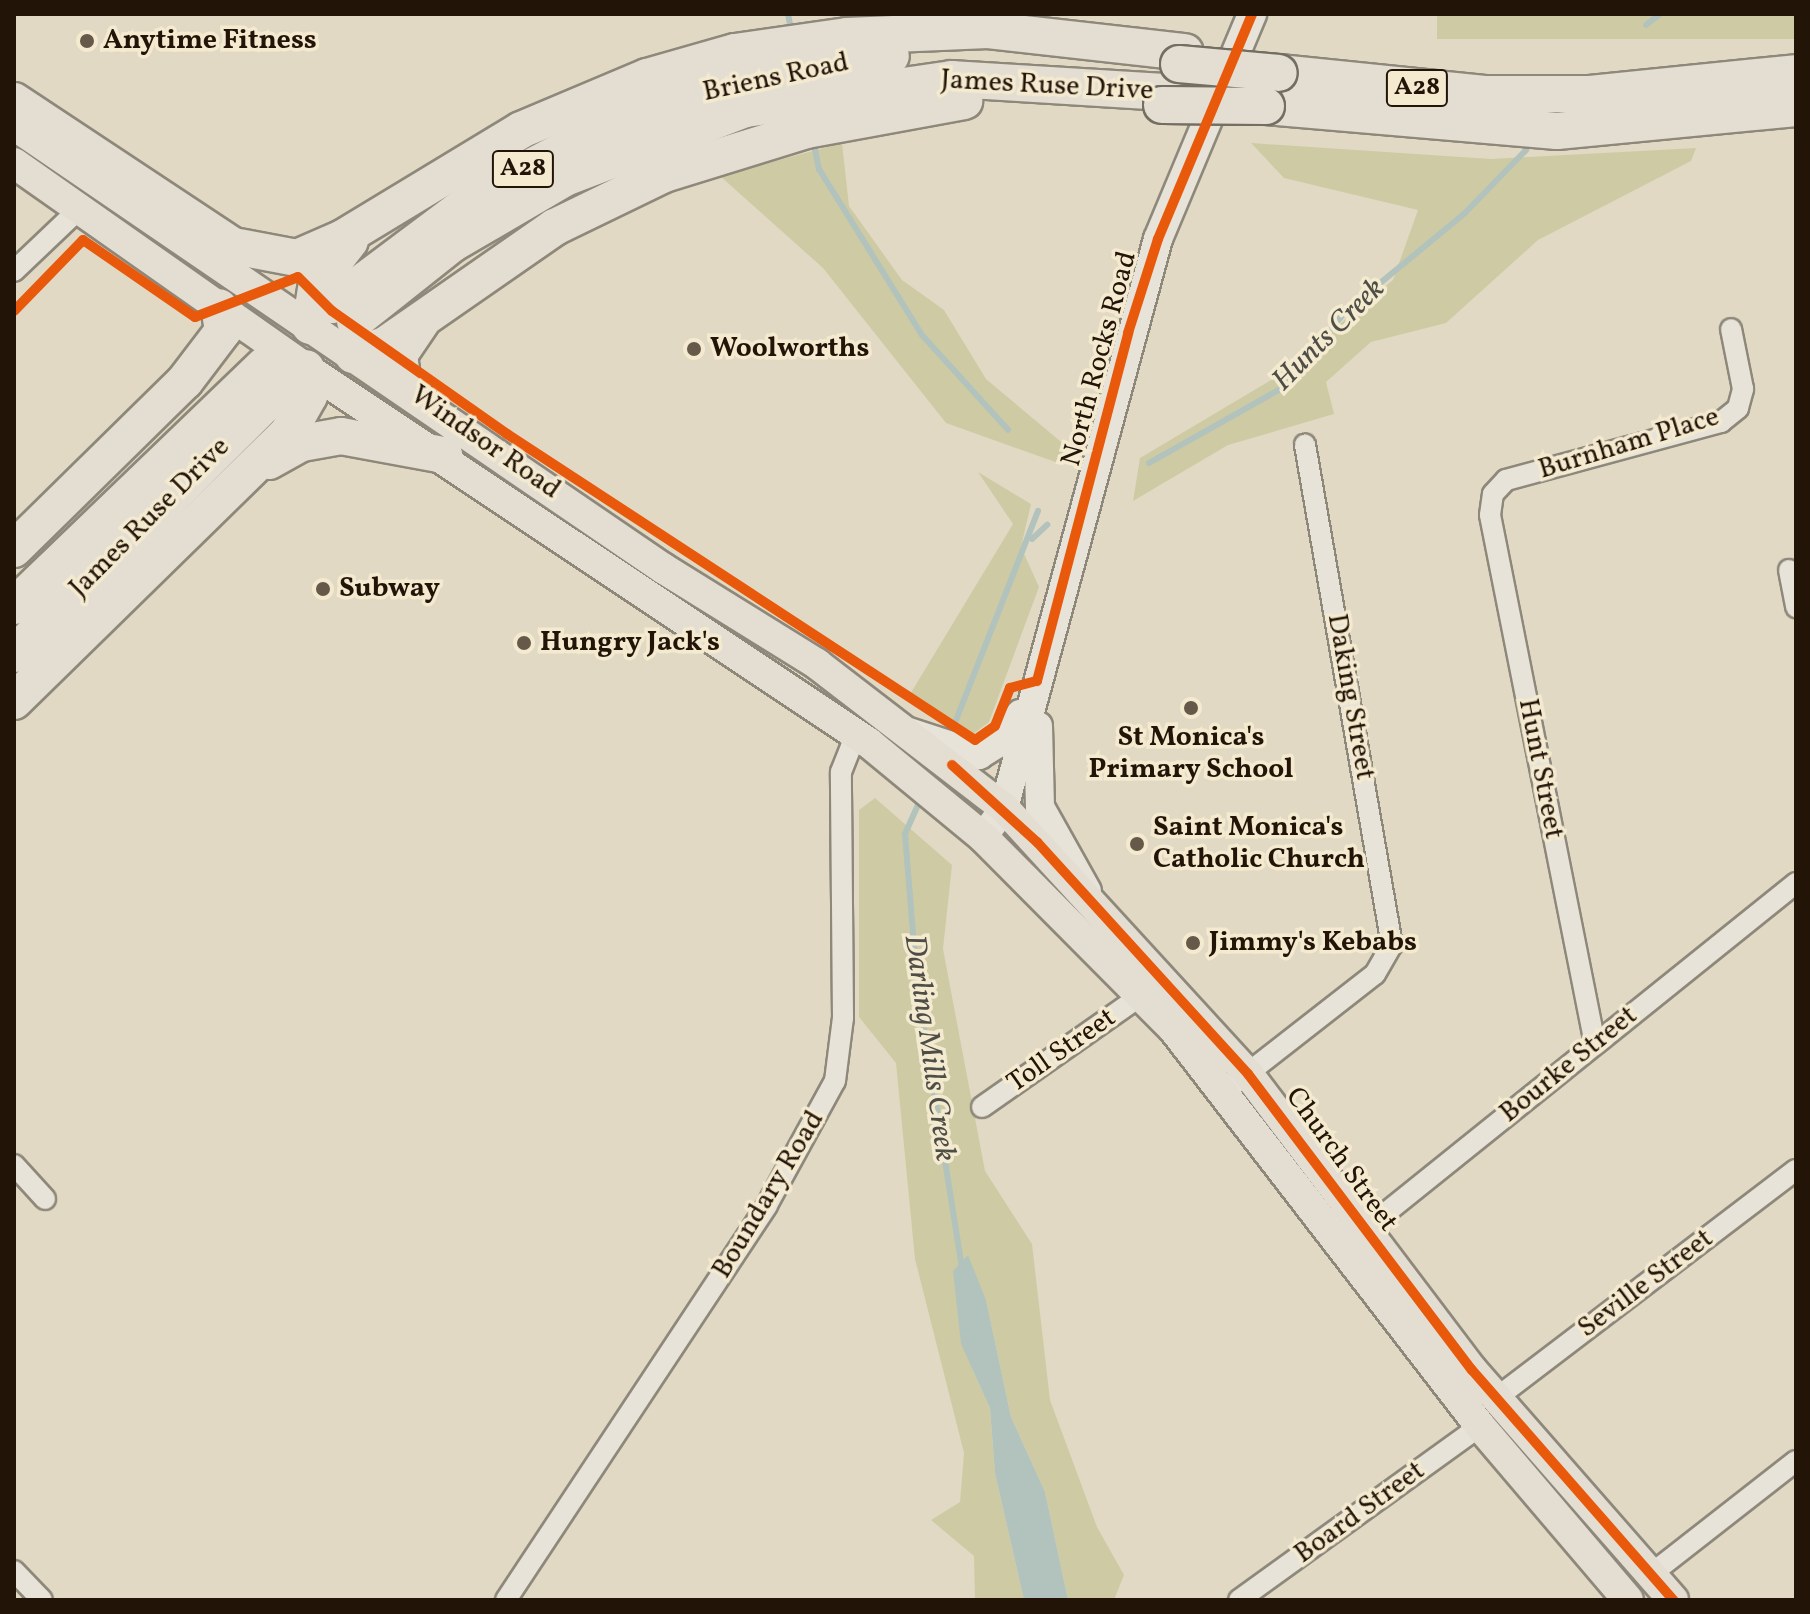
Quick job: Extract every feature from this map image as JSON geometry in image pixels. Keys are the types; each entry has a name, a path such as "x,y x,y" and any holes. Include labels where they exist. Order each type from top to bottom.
{"highway":[{"path":"185,381 243,351 310,348 373,352 586,210 753,144 854,75 988,30 1173,78"},
{"name":"James Ruse Drive","path":"1272,89 1590,94 1796,73"},
{"name":"James Ruse Drive","path":"854,75 1173,78 1272,89 1557,131 1796,108"},
{"name":"Briens Road","path":"14,606 310,348 420,235 539,160 653,110 740,81 854,75"},
{"path":"14,101 254,254 297,258 371,220 521,130 647,77 740,81"},
{"path":"14,701 256,469 306,405 310,348 324,269 371,220"},
{"path":"14,549 185,381 223,331 219,307"},
{"path":"417,396 402,378 399,355 421,321"},
{"name":"James Ruse Drive","path":"14,654 310,348"},
{"path":"256,469 331,437 444,455"}],"main road":[{"name":"North Rocks Road","path":"983,837 1004,808 1132,319 1252,14"},
{"name":"Windsor Road","path":"14,125 261,290 346,395 444,455 856,734 937,798"},
{"name":"Windsor Road","path":"14,163 219,307 417,396 911,733 955,757"},
{"name":"North Rocks Road","path":"1037,681 1040,807 1091,900"},
{"path":"955,757 979,755 1000,744 1037,681"},
{"name":"Church Street","path":"955,757 1091,900 1236,1083 1352,1240 1480,1426 1628,1600"},
{"name":"Church Street","path":"937,798 983,837 1142,995 1236,1083"},
{"name":"Church Street","path":"1352,1240 1673,1600"}],"street":[{"path":"14,271 79,209"},
{"name":"Burnham Place","path":"1493,494 1506,480 1721,422 1738,408 1743,389 1731,329"},
{"name":"Daking Street","path":"1236,1083 1375,974 1392,945 1305,445"},
{"name":"Hunt Street","path":"1493,494 1490,515 1595,1044"},
{"path":"1789,570 1796,607"},
{"name":"Boundary Road","path":"506,1600 780,1184 835,1081 843,1018 841,772 856,734"},
{"name":"Bourke Street","path":"1352,1240 1796,883"},
{"name":"Toll Street","path":"982,1107 1142,995"},
{"path":"14,1165 45,1199"},
{"name":"Seville Street","path":"1495,1399 1796,1170"},
{"name":"Board Street","path":"1239,1600 1480,1426"},
{"path":"1650,1575 1796,1461"},
{"path":"14,1571 42,1600"}],"shaded area":[{"path":"1437,14 1796,14 1796,39 1437,39"},
{"path":"842,143 849,206 902,280 944,310 986,379 1066,446 1061,464 946,423 823,268 720,176"},
{"path":"1251,143 1491,159 1696,148 1691,161 1538,240 1446,323 1371,342 1326,382 1334,414 1228,445 1133,501 1140,458 1276,377 1393,280 1418,210 1284,178"},
{"path":"978,472 1031,504 1021,547 1039,587 989,722 973,734 909,696 1013,524"},
{"path":"875,798 952,865 943,949 985,1171 1032,1244 1050,1400 1097,1527 1124,1575 1114,1600 1068,1600 1045,1492 1011,1417 986,1300 961,1343 990,1408 995,1473 1024,1600 975,1600 974,1556 931,1520 960,1502 964,1453 915,1259 896,1063 859,1017 859,810"},
{"path":"968,1255 986,1300 1011,1417 1045,1492 1068,1600 1024,1600 995,1473 990,1408 961,1344 953,1271"}],"waterway":[{"name":"Darling Mills Creek","path":"788,14 792,34"},
{"name":"Hunts Creek","path":"1646,25 1660,14"},
{"name":"Darling Mills Creek","path":"813,139 819,169 922,335 1008,430"},
{"name":"Hunts Creek","path":"1149,463 1284,387 1345,312 1465,213 1526,150"},
{"name":"Darling Mills Creek","path":"949,738 1038,511"},
{"name":"Hunts Creek","path":"1032,539 1047,525"},
{"name":"Darling Mills Creek","path":"922,796 905,834 917,984 962,1269"}],"cycle path":[{"path":"14,311 83,240 195,317 298,277 332,311 507,434 975,740 995,726 1010,688 1037,681 1128,333 1158,239 1252,14"},
{"path":"952,765 1037,842 1248,1074 1472,1370 1673,1600"}],"place":[{"name":"Anytime Fitness","path":"87,41"},
{"name":"Woolworths","path":"694,349"},
{"name":"Subway","path":"323,589"},
{"name":"Hungry Jack's","path":"524,643"},
{"name":"St Monica's Primary School","path":"1191,708"},
{"name":"Saint Monica's Catholic Church","path":"1137,844"},
{"name":"Jimmy's Kebabs","path":"1193,943"}]}
